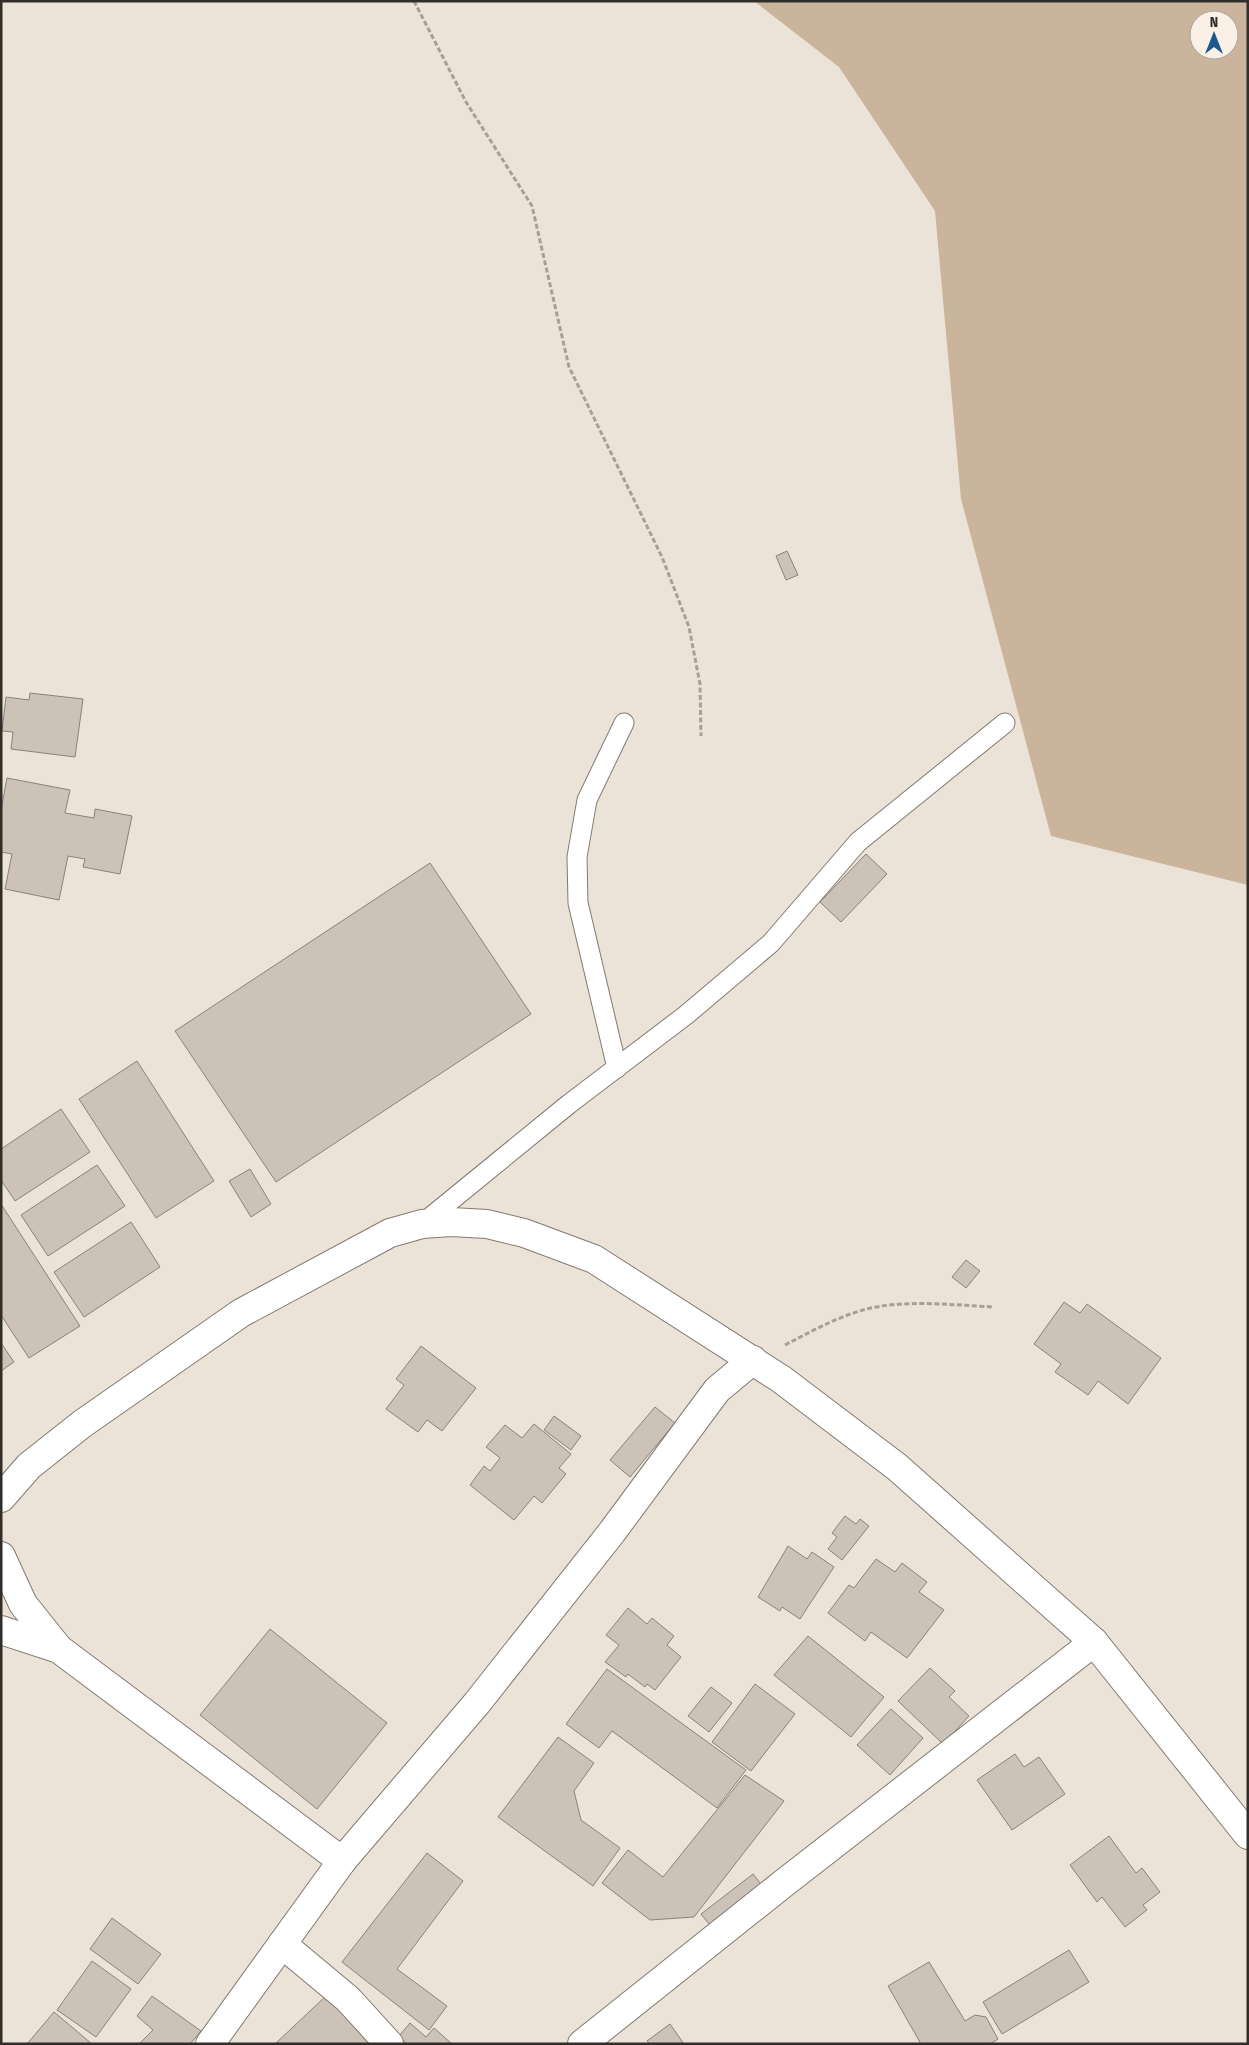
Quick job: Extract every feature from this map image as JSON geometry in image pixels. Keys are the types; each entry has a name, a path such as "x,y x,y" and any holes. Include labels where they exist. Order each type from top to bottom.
{"street":[{"path":"1,1498 29,1466 82,1424 241,1313 390,1233 422,1224 487,1224 524,1233 594,1259 781,1379 897,1467 1094,1642 1248,1835"},
{"path":"210,2044 342,1861 476,1703 612,1532 716,1390 753,1360"},
{"path":"1,1556 23,1604 59,1649 342,1861"},
{"path":"1,1630 59,1649"},
{"path":"582,2044 784,1883 1094,1642"},
{"path":"282,1944 348,1999 389,2044"}],"lane":[{"path":"617,1068 578,903 576,857 587,800 624,723"},
{"path":"422,1224 686,1015 771,943 858,842 1005,723"}],"path":[{"path":"414,1 466,102 532,206 570,367 662,557 689,627 700,684 701,736"},
{"path":"753,1360 833,1320 865,1310 922,1303 994,1307"}],"shaded area":[{"path":"754,1 1248,1 1248,885 1051,836 961,499 935,211 839,67"}],"building":[{"path":"787,551 798,575 786,580 776,556"},
{"path":"30,693 83,699 75,757 11,749 13,732 2,731 6,697 29,700"},
{"path":"7,778 70,790 65,813 94,818 95,809 132,816 120,874 83,867 85,859 68,856 59,900 5,889 12,854 1,852 1,810"},
{"path":"866,854 887,874 841,922 820,902"},
{"path":"430,863 531,1014 276,1182 175,1031"},
{"path":"137,1061 214,1181 156,1218 79,1099"},
{"path":"61,1109 90,1152 15,1201 1,1180 1,1149"},
{"path":"97,1165 125,1206 48,1256 21,1215"},
{"path":"250,1169 271,1204 251,1217 229,1181"},
{"path":"1,1204 80,1326 29,1358 1,1315"},
{"path":"131,1222 160,1267 84,1317 54,1272"},
{"path":"966,1260 980,1271 966,1288 952,1277"},
{"path":"1064,1302 1080,1313 1087,1304 1161,1358 1128,1404 1098,1381 1088,1395 1055,1372 1061,1364 1034,1344"},
{"path":"1,1343 14,1362 1,1371"},
{"path":"421,1346 476,1388 442,1431 427,1420 418,1432 386,1409 404,1385 396,1379"},
{"path":"655,1407 675,1423 630,1477 610,1460"},
{"path":"554,1416 581,1436 571,1450 544,1430"},
{"path":"534,1424 571,1454 559,1468 566,1474 542,1503 534,1496 514,1520 470,1485 484,1466 490,1471 500,1458 486,1447 505,1425 522,1438"},
{"path":"845,1516 856,1524 860,1519 869,1526 842,1560 828,1549 837,1537 832,1533"},
{"path":"788,1546 807,1559 812,1552 834,1567 800,1619 782,1607 780,1611 758,1597"},
{"path":"876,1559 895,1572 902,1563 927,1582 919,1592 944,1610 907,1658 871,1632 865,1641 828,1613 849,1585 854,1588"},
{"path":"628,1608 647,1624 652,1618 674,1636 667,1645 681,1657 655,1690 647,1684 645,1687 628,1674 626,1677 605,1662 619,1645 606,1635"},
{"path":"270,1629 387,1723 317,1809 200,1715"},
{"path":"808,1636 884,1697 851,1737 774,1675"},
{"path":"930,1668 955,1691 949,1697 969,1716 943,1744 898,1701"},
{"path":"607,1669 746,1770 717,1808 612,1731 599,1748 566,1724"},
{"path":"755,1684 795,1714 751,1771 712,1742"},
{"path":"711,1687 732,1703 709,1732 688,1716"},
{"path":"891,1709 923,1738 890,1775 857,1745"},
{"path":"558,1737 594,1763 574,1791 581,1820 620,1848 593,1886 498,1817"},
{"path":"1015,1754 1024,1767 1039,1757 1065,1794 1012,1830 977,1780"},
{"path":"745,1775 784,1801 694,1917 650,1920 602,1883 628,1850 663,1877"},
{"path":"1109,1836 1136,1873 1142,1868 1160,1892 1143,1905 1147,1910 1125,1927 1102,1897 1097,1902 1070,1865"},
{"path":"427,1853 463,1881 397,1969 447,2006 429,2030 342,1962"},
{"path":"753,1874 765,1889 713,1929 701,1914"},
{"path":"112,1918 161,1954 138,1984 90,1949"},
{"path":"1069,1950 1089,1982 1002,2034 983,2002"},
{"path":"92,1961 131,1989 96,2037 57,2010"},
{"path":"929,1962 965,2021 975,2015 986,2017 998,2039 990,2044 921,2044 888,1986"},
{"path":"327,1995 373,2044 275,2044"},
{"path":"152,1996 201,2031 190,2044 139,2044 153,2030 137,2016"},
{"path":"54,2012 92,2044 27,2044"},
{"path":"410,2023 426,2037 434,2028 452,2044 407,2044 399,2036"},
{"path":"670,2024 684,2044 650,2044 647,2041"}]}
